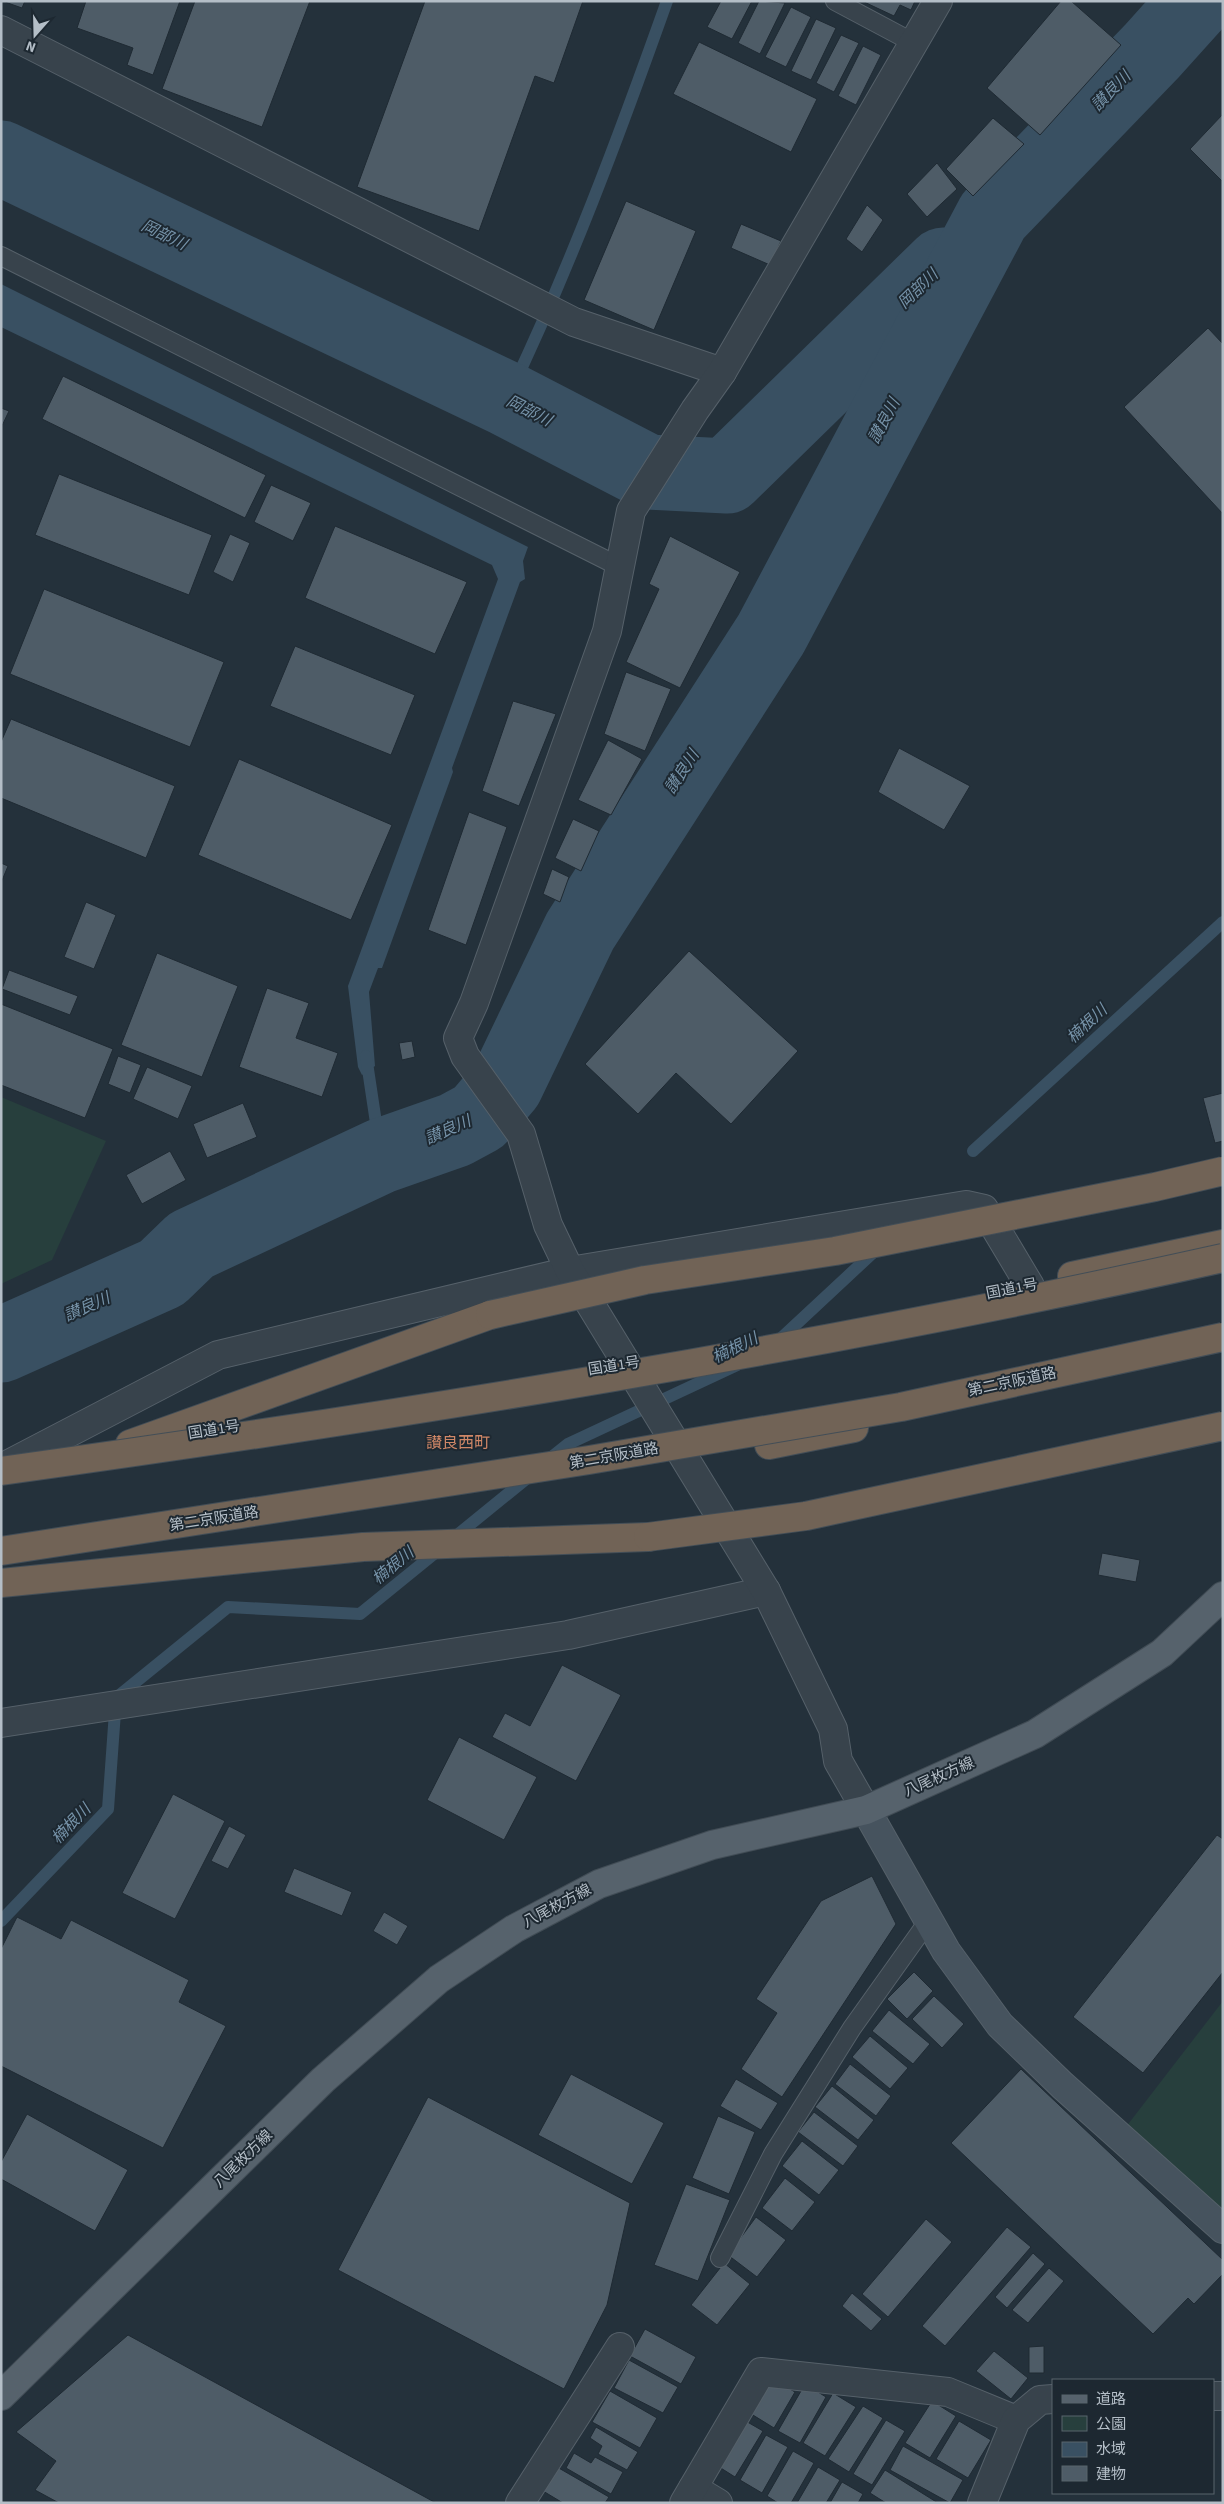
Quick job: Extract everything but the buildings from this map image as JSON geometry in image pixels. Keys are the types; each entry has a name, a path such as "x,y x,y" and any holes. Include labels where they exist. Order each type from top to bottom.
{"highway":[{"path":"130,1444 490,1315 645,1280 836,1252 1223,1172"},
{"name":"国道1号","path":"4,1466 691,1353 1030,1286 1223,1244"},
{"path":"4,1466 571,1385 883,1328 1223,1258"},
{"name":"第二京阪道路","path":"1,1551 580,1462 891,1408 1223,1337"},
{"path":"1,1562 770,1445 1223,1351"},
{"path":"1,1584 363,1547 648,1537 806,1516 1223,1426"}],"main road":[{"name":"八尾枚方線","path":"1,2396 323,2080 439,1979 514,1929 599,1884 712,1845 866,1810 1035,1734 1162,1653 1223,1596"}],"street":[{"path":"938,1 722,372 632,511 606,631 474,1002 458,1038 464,1056 521,1134 548,1225 570,1271 766,1591 833,1730 838,1761 946,1951 1000,2025 1062,2085 1223,2229"},
{"path":"1,30 574,322 722,372"},
{"path":"4,1466 218,1355 570,1271 966,1205 984,1209 1030,1286"},
{"path":"1,1723 568,1635 766,1591"},
{"path":"520,2503 620,2346"},
{"path":"718,2503 689,2495 761,2372 948,2392 1016,2420"},
{"path":"982,2503 1016,2420 1040,2400 1052,2399"}],"lane":[{"path":"835,1 914,43"},
{"path":"1,256 620,567"},
{"path":"720,2258 779,2146 852,2028 929,1920"}],"green space":[{"path":"1,1097 106,1141 52,1260 1,1284"},
{"path":"1223,2001 1223,2229 1119,2136"}],"water":[{"path":"1,284 528,547 523,561 525,579 520,582 382,968 378,968 369,992 375,1066 362,1075 358,1067 348,986 498,579 492,565 1,327"}],"waterway":[{"path":"507,399 572,252 667,1"},
{"name":"讃良川","path":"1,1345 162,1273 191,1245 381,1156 455,1130 479,1117 506,1085 580,931 771,634 993,216 1152,51 1197,1"},
{"name":"岡部川","path":"1,158 507,399 648,472 727,476 943,265"},
{"name":"楠根川","path":"973,1151 1223,922"},
{"path":"366,1056 381,1156"},
{"name":"楠根川","path":"776,1343 878,1248"},
{"name":"楠根川","path":"548,1460 568,1444 737,1365"},
{"name":"楠根川","path":"1,1921 108,1809 116,1698 228,1607 360,1614 531,1475"}],"district":[{"name":"讃良西町","path":"458,1443"}]}
